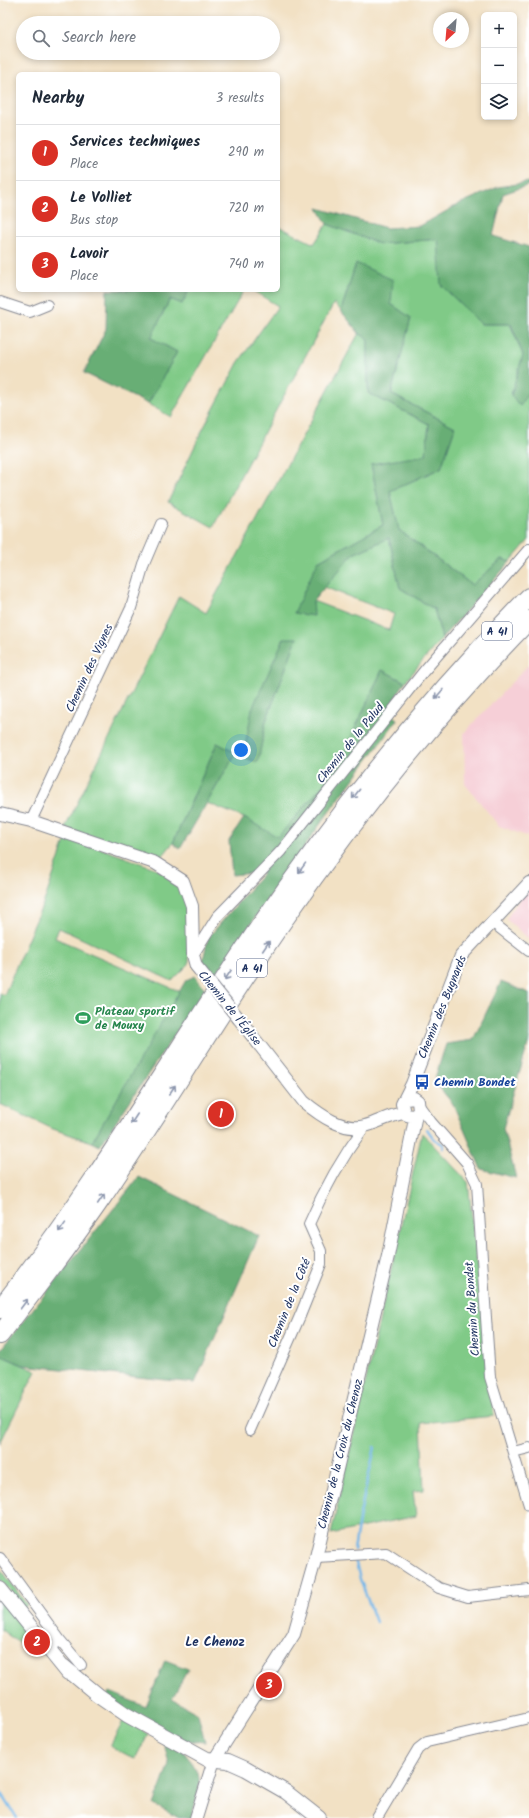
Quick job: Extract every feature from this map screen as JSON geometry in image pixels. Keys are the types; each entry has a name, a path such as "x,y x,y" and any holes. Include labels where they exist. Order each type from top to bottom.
{"highway":[{"path":"465,665 529,587"},
{"name":"A 41","path":"0,1309 84,1196 238,959 311,855 380,764 465,665 529,597"},
{"name":"A 41","path":"0,1335 99,1202 270,940 336,846 422,738 473,679 529,620"}],"main road":[{"path":"0,1589 54,1644 63,1666 78,1685 94,1700 113,1710 128,1715 203,1757 214,1760 228,1761 246,1769 286,1792 319,1818"}],"street":[{"path":"0,302 30,312 47,305"},
{"name":"Chemin des Vignes","path":"31,821 131,608 144,564 161,524"},
{"name":"Chemin de la Palud","path":"194,955 216,917 281,851 424,671 529,549"},
{"name":"Chemin de l'Église","path":"0,814 31,821 155,864 183,881 192,906 194,955 196,966 304,1102 317,1113 346,1126 365,1126 410,1111"},
{"name":"Chemin des Bugnards","path":"410,1111 412,1084 461,956 529,883"},
{"path":"492,922 529,950"},
{"name":"Chemin du Bondet","path":"410,1111 431,1122 467,1162 477,1184 490,1377 529,1505"},
{"name":"Chemin de la Croix du Chenoz","path":"196,1818 214,1760 294,1634 316,1557 388,1256 410,1111"},
{"name":"Chemin de la Côté","path":"250,1430 321,1264 322,1251 309,1224 317,1206 344,1157 365,1126"},
{"path":"513,1452 529,1448"},
{"path":"316,1557 386,1553 439,1588 468,1597 529,1590"},
{"path":"0,1558 54,1644 81,1665"},
{"path":"377,1818 418,1749 427,1742 529,1718"}],"shaded area":[{"path":"529,664 529,837 499,826 465,784 464,733"},
{"path":"529,886 529,939 506,919"}],"green space":[{"path":"529,182 529,185 503,194 493,236 529,247 529,391 520,406 511,395 523,355 511,324 481,324 441,285 438,239 380,244 327,224 318,208 386,228 420,226 459,204 498,187"},
{"path":"327,224 380,244 438,239 481,324 510,324 523,355 511,395 520,406 529,391 529,540 510,562 502,559 472,585 399,530 390,491 441,468 455,427 391,394 411,318 391,304 356,263 341,311 334,303 213,527 168,502 203,429 238,363 278,306 255,292 280,292 280,227 314,244"},
{"path":"356,263 393,280 391,304 411,318 391,394 455,427 441,468 390,491 399,530 472,585 502,559 510,562 442,638 434,609 400,588 389,538 353,554 313,601 314,616 294,613 318,561 383,525 371,464 426,455 429,424 368,393 368,339 359,333 341,311"},
{"path":"107,292 188,292 182,304 170,299 151,338 177,352 148,404 84,373 106,329"},
{"path":"188,292 243,292 171,417 148,404 177,352 151,338 170,299 182,304"},
{"path":"359,333 368,339 368,393 429,424 426,456 371,464 383,525 318,561 313,601 389,630 394,614 324,587 353,554 389,538 400,588 434,609 442,638 405,682 382,670 336,770 278,838 244,818 207,803 236,753 217,743 173,843 159,860 65,828 179,596 206,613","holes":["297,638 266,721 258,761 252,709"]},
{"path":"284,638 297,638 266,721 258,762 243,758 252,709"},
{"path":"382,670 405,682 389,708 397,720 321,823 214,977 203,960 208,938 264,872 232,875 229,841 244,818 278,837 336,770"},
{"path":"217,743 236,753 180,849 173,843"},
{"path":"67,836 157,869 181,886 189,904 189,964 172,981 59,928 55,938 181,992 92,1142 53,1129 0,1104 0,993 4,995 45,899"},
{"path":"195,976 205,989 100,1146 92,1142 186,980"},
{"path":"501,982 529,993 529,1041 503,1128 516,1178 481,1169 453,1104 434,1081 446,1044 473,1040"},
{"path":"422,1133 468,1182 494,1416 421,1423 424,1490 413,1491 416,1516 331,1534"},
{"path":"139,1177 259,1236 195,1383 23,1365 0,1355 0,1350"},
{"path":"0,1355 36,1371 0,1443"},
{"path":"0,1568 27,1605 24,1608 0,1579"},
{"path":"0,1600 30,1635 23,1646 0,1629"},
{"path":"165,1660 188,1669 172,1699 198,1714 205,1742 180,1740 177,1744 193,1764 199,1778 198,1794 191,1818 179,1818 154,1805 169,1764 161,1731 106,1698 110,1692 146,1707"},
{"path":"124,1720 148,1734 135,1759 110,1746"}],"waterway":[{"path":"427,1129 434,1139 444,1145 443,1148"},
{"path":"354,1550 360,1514 375,1447"},
{"path":"355,1559 360,1579 376,1622"},
{"path":"0,1791 17,1818"}],"place":[{"name":"Plateau sportif de Mouxy","path":"83,1018"},
{"name":"Chemin Bondet","path":"422,1082"},
{"name":"Services techniques","path":"221,1114"},
{"name":"Le Volliet","path":"37,1642"},
{"name":"Lavoir","path":"269,1685"}],"district":[{"name":"Le Chenoz","path":"215,1641"}]}
